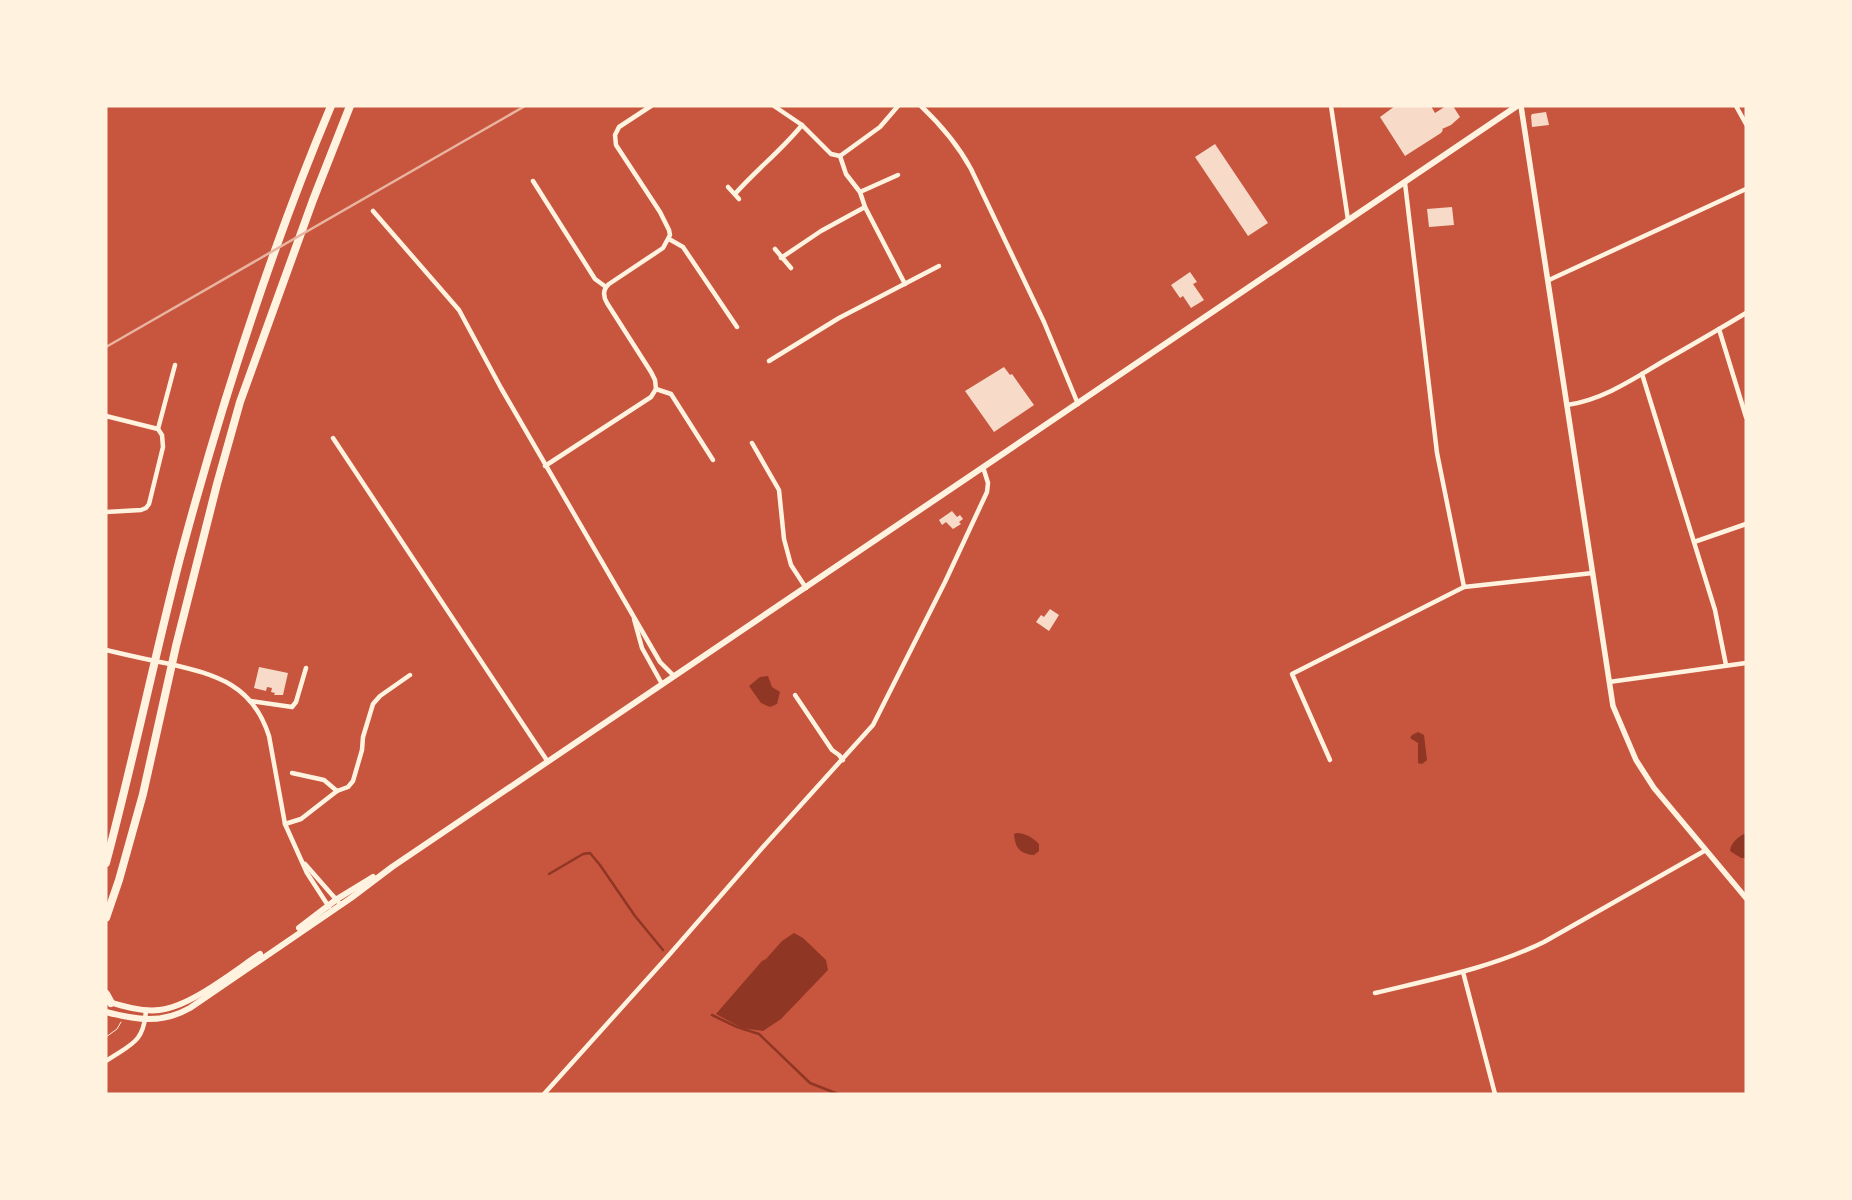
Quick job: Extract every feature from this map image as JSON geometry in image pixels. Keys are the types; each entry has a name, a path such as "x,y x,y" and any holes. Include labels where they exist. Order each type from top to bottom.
{"highway":[{"path":"106,863 125,792 159,642 204,474 264,280 331,106"},
{"path":"106,918 119,880 143,794 176,646 240,402 313,200 350,106"},
{"path":"106,994 109,1002"}],"main road":[{"path":"109,1002 146,1010 160,1010 186,1002 548,762 1517,106"},
{"path":"106,1012 131,1019 145,1020 161,1019 182,1012 330,908"}],"street":[{"path":"606,287 663,248 669,239 670,230 660,212 616,145 615,135 619,127 652,106"},
{"path":"775,107 802,125 831,154 840,156 846,154 880,127 898,106"},
{"path":"921,106 936,119 959,148 971,169 1044,322 1078,404"},
{"path":"1331,106 1348,220"},
{"path":"1521,106 1614,706 1636,760 1654,788 1746,898"},
{"path":"1736,106 1746,124"},
{"path":"735,194 786,145 802,125"},
{"path":"840,156 846,174 860,192 865,208 905,284"},
{"path":"860,192 898,175"},
{"path":"534,182 595,279 606,287"},
{"path":"1405,183 1437,453 1464,587"},
{"path":"728,187 739,199"},
{"path":"1549,280 1746,190"},
{"path":"781,258 865,208"},
{"path":"373,211 460,310 501,388 545,466 568,501 632,615 643,630 660,662 674,676"},
{"path":"669,239 683,247 737,327"},
{"path":"776,249 781,258 791,268"},
{"path":"770,361 839,318 939,266"},
{"path":"545,466 651,397 656,389 655,380 651,372 605,299 606,287"},
{"path":"1567,405 1600,397 1746,313"},
{"path":"1719,329 1746,417"},
{"path":"106,513 141,510 149,504 163,447 162,436 158,429 175,365"},
{"path":"1642,374 1715,610 1726,665"},
{"path":"656,389 671,394 713,460"},
{"path":"106,416 158,429"},
{"path":"333,438 548,762"},
{"path":"752,443 779,490 784,539 791,565 806,588"},
{"path":"544,1094 763,847 862,740 876,721 987,492 988,483 983,468"},
{"path":"1694,542 1746,524"},
{"path":"1330,760 1292,674 1464,587 1593,573"},
{"path":"632,615 642,648 662,684"},
{"path":"106,650 203,672 221,678 250,701 264,723 269,736 285,824 301,859 330,908"},
{"path":"1609,682 1746,663"},
{"path":"250,701 292,707 296,702 306,668"},
{"path":"285,824 301,819 337,791 348,787 353,781 373,704 380,696 410,675"},
{"path":"795,695 832,750 843,760"},
{"path":"292,773 324,780 337,791"},
{"path":"1375,993 1463,972 1519,954 1544,942 1706,850"},
{"path":"301,859 339,902"},
{"path":"1463,972 1495,1094"},
{"path":"106,1061 138,1039 143,1032 146,1010"}],"path":[{"path":"106,1037 117,1029 121,1022"}],"shaded area":[{"path":"768,676 772,687 780,692 777,704 770,707 761,703 749,686 760,677"},
{"path":"1418,732 1424,735 1427,760 1422,764 1418,763 1418,743 1410,738"},
{"path":"1746,833 1746,858 1741,858 1730,851 1735,840"},
{"path":"1014,834 1026,835 1039,844 1039,851 1034,855 1022,852 1017,847"},
{"path":"794,933 803,938 826,960 828,970 781,1019 763,1031 742,1028 716,1014 762,961 782,941"}],"building":[{"path":"1395,106 1431,106 1435,113 1446,106 1453,106 1460,117 1451,125 1442,129 1441,133 1405,156 1380,117"},
{"path":"1546,112 1549,125 1532,127 1532,114"},
{"path":"1215,144 1268,223 1248,236 1195,157"},
{"path":"1452,207 1454,225 1429,227 1427,209"},
{"path":"1190,272 1197,282 1193,284 1204,300 1191,308 1183,296 1180,298 1171,285"},
{"path":"1004,367 1010,375 1012,374 1034,405 994,432 965,391"},
{"path":"952,511 957,517 960,515 963,519 959,522 961,524 953,529 946,522 942,525 939,520"},
{"path":"1050,609 1059,615 1049,631 1036,622 1041,615 1044,617"},
{"path":"259,667 288,673 283,695 274,695 275,693 271,692 272,688 267,687 266,691 254,688"}],"waterway":[{"path":"549,874 583,854 590,853 635,916 663,950"},
{"path":"712,1015 737,1027 759,1034 810,1083 838,1094"}],"railway":[{"path":"106,347 525,106"}]}
